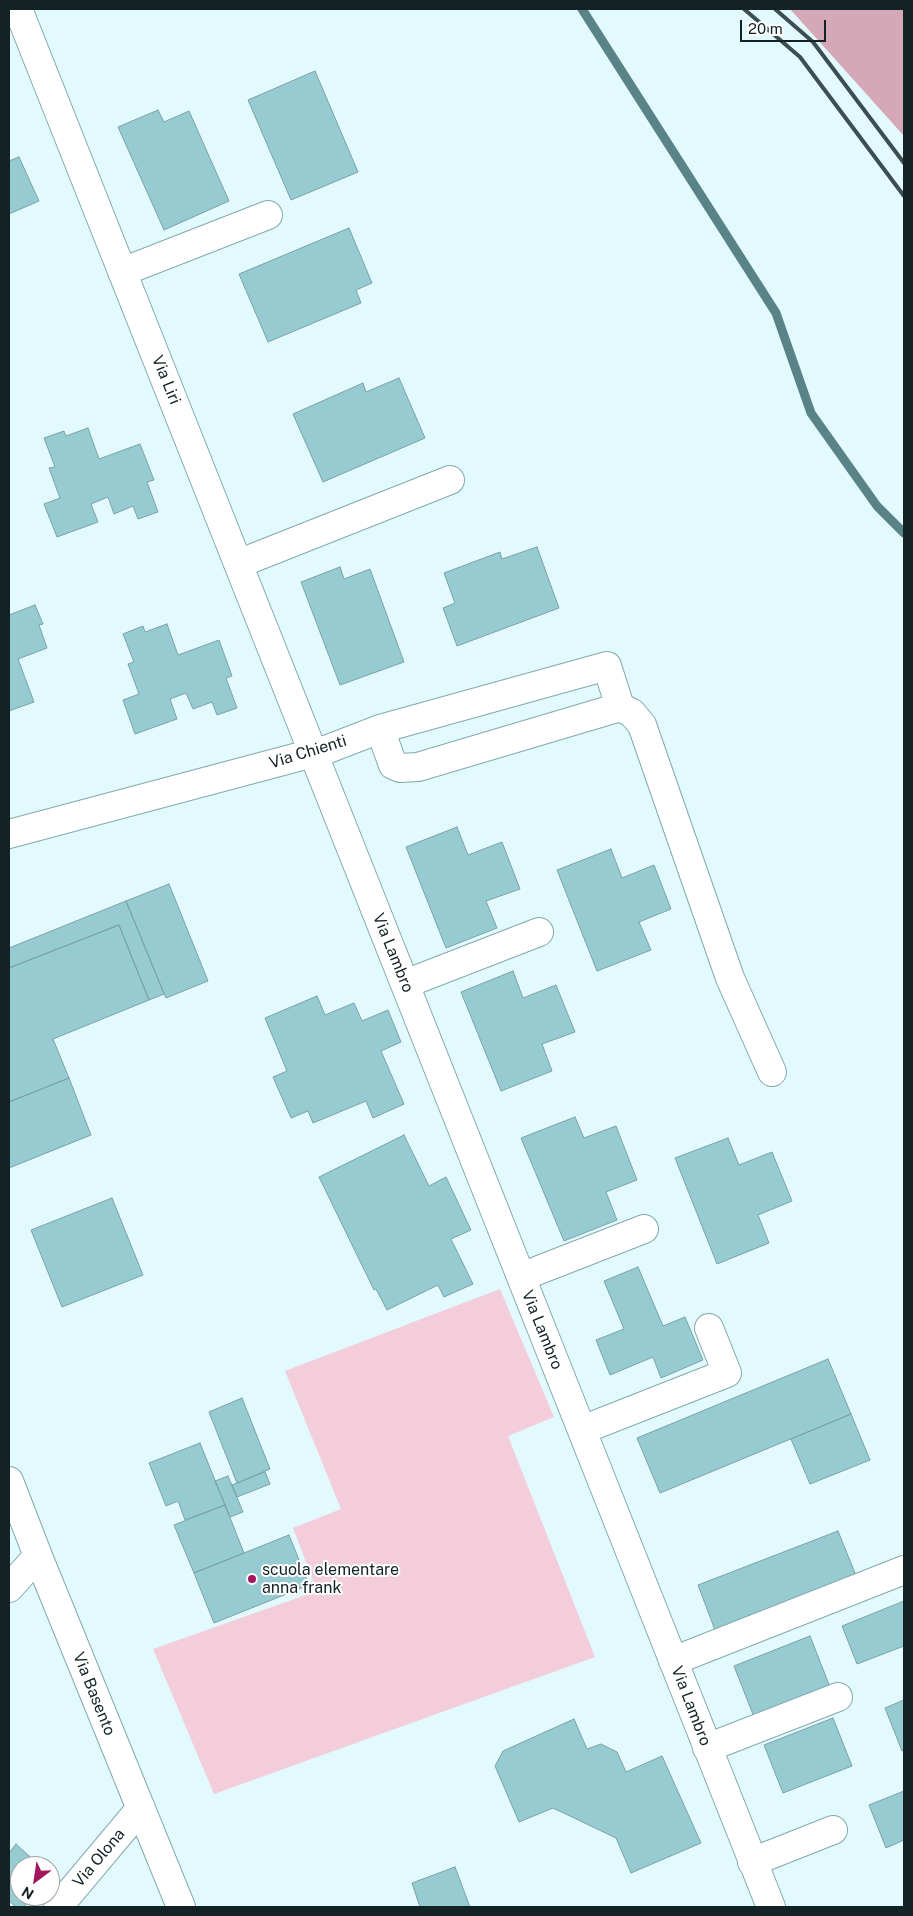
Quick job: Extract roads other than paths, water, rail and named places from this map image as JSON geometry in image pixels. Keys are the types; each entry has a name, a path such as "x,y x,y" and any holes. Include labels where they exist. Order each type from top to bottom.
{"street":[{"name":"Via Liri","path":"18,9 313,752"},
{"path":"122,272 268,215"},
{"path":"238,564 450,480"},
{"name":"Via Chienti","path":"9,834 328,749 380,729 606,666 620,707"},
{"path":"380,729 393,765 400,768 418,766 620,707 632,713 642,725 730,978 772,1072"},
{"name":"Via Lambro","path":"313,752 771,1907"},
{"path":"405,984 539,932"},
{"path":"521,1277 644,1229"},
{"path":"582,1430 727,1373 709,1328"},
{"name":"Via Basento","path":"9,1481 181,1907"},
{"path":"9,1588 38,1556"},
{"path":"673,1661 904,1570"},
{"path":"708,1748 838,1697"},
{"name":"Via Olona","path":"58,1907 141,1808"},
{"path":"752,1862 833,1830"}],"waterway":[{"path":"582,9 776,313 811,413 877,506 904,533"}],"railway":[{"path":"744,9 800,57 904,196"},
{"path":"775,9 813,42 904,163"}],"place":[{"name":"scuola elementare anna frank","path":"252,1579"}]}
